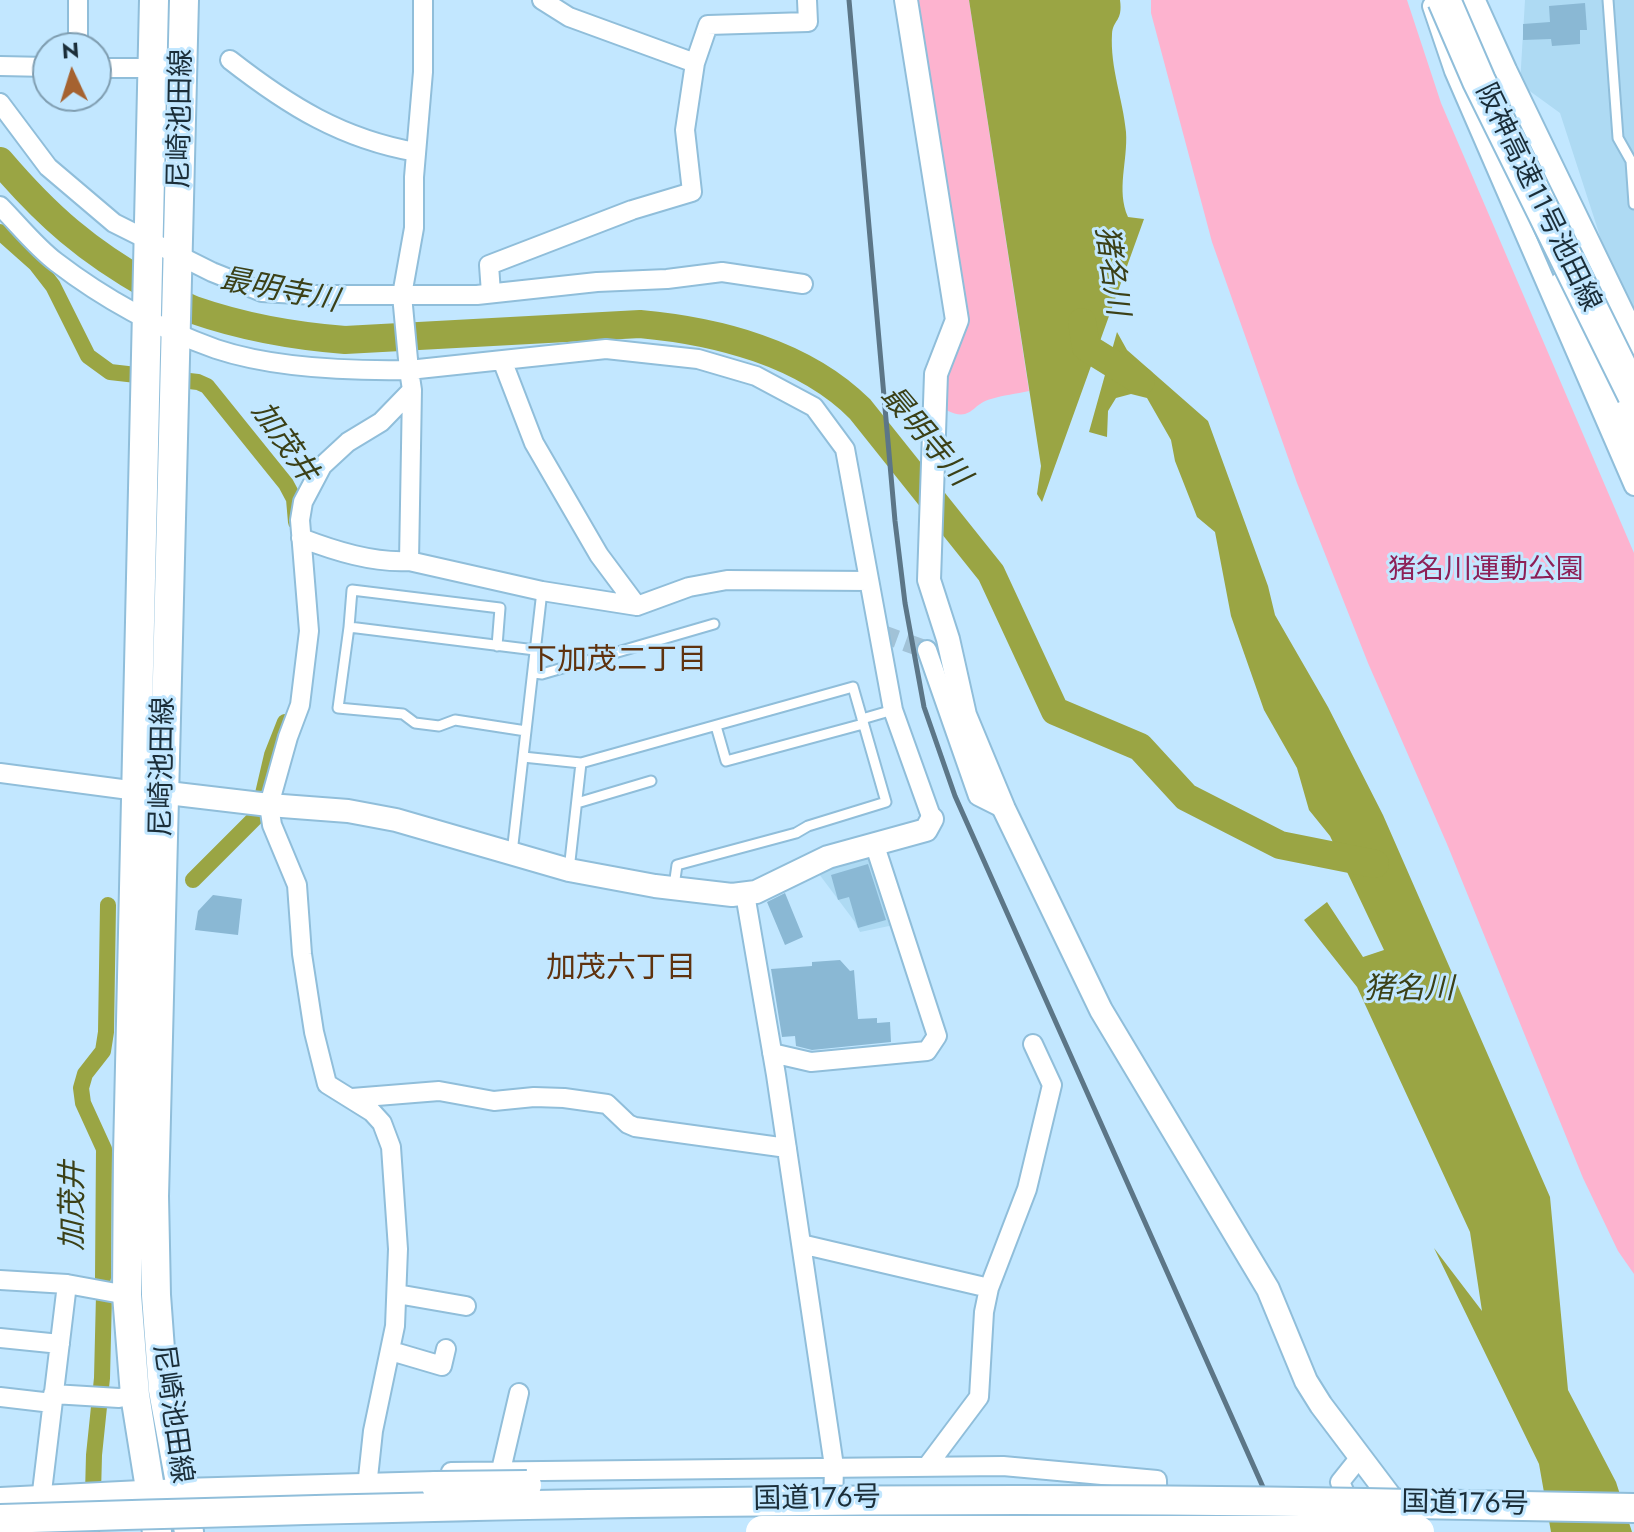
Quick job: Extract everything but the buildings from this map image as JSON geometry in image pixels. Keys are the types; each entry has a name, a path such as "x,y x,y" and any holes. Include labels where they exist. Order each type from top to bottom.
{"highway":[{"name":"阪神高速11号池田線","path":"1445,0 1479,81 1634,395"},
{"name":"阪神高速11号池田線","path":"1468,0 1634,348"},
{"path":"1479,81 1490,117 1616,403 1634,452"},
{"path":"1540,154 1634,315"},
{"path":"762,1532 1417,1532"}],"main road":[{"name":"尼崎池田線","path":"154,0 147,313 156,1295 163,1390 189,1532"},
{"name":"尼崎池田線","path":"157,1532 135,1395 127,1295 128,1154 176,329 184,0"},
{"path":"0,1502 367,1487 912,1480 1199,1499"},
{"name":"国道176号","path":"0,1519 630,1502 1199,1499 1634,1508"}],"street":[{"path":"78,0 78,32"},
{"path":"409,561 412,390 403,301 414,228 423,72 423,0"},
{"path":"542,0 569,17 695,63"},
{"path":"491,293 489,265 632,210 692,192 685,130 695,63 708,25 808,22 807,0"},
{"path":"906,0 957,320 936,374 929,580 948,639 965,715 1004,809 1101,1010 1268,1289 1306,1381 1417,1532"},
{"path":"1430,0 1510,202 1634,486"},
{"path":"1441,34 1445,0"},
{"path":"230,60 278,97 330,126 386,147 416,152"},
{"path":"0,66 32,67"},
{"path":"112,68 183,68"},
{"path":"0,103 48,167 114,223 178,258 262,292 403,301 722,272 803,284"},
{"path":"0,773 269,805 348,811 384,817 569,870 674,888 745,894 756,892 828,857 926,830 932,819 893,710 845,449 814,407 756,376 698,359 606,349 408,367 272,361 218,349 147,313 109,298 54,261 1,209"},
{"path":"502,360 534,443 599,555 637,606"},
{"path":"412,390 381,422 348,442 322,466 303,502 300,520 309,631 300,705 269,805 272,825 297,885 302,954 314,1032 327,1084 372,1112 388,1135 397,1226 397,1294 391,1351 373,1431 367,1487 423,1474 501,1470 1003,1466 1157,1480 1158,1532"},
{"path":"301,538 389,563 409,561 542,591 637,606 689,587 727,580 869,581"},
{"path":"927,650 978,796 1004,809"},
{"path":"772,1053 811,1062 927,1051 937,1036 875,846"},
{"path":"745,894 787,1148 834,1466 833,1532"},
{"path":"928,1465 979,1397 984,1312 989,1288 1027,1189 1052,1085 1033,1044"},
{"path":"352,1098 439,1091 494,1101 564,1098 607,1104 635,1127 787,1148"},
{"path":"801,1244 989,1288"},
{"path":"0,1280 67,1284 127,1295"},
{"path":"41,1500 67,1284"},
{"path":"397,1294 466,1306"},
{"path":"0,1338 60,1344"},
{"path":"391,1351 442,1366 446,1349"},
{"path":"501,1470 519,1393"},
{"path":"0,1397 53,1399 135,1395"},
{"path":"1360,1457 1340,1482 1363,1532"}],"lane":[{"path":"1608,0 1618,138 1633,160 1634,204"},
{"path":"497,646 500,608 352,590 338,708 403,714 415,723 439,726 455,720 526,731"},
{"path":"512,853 542,591"},
{"path":"534,673 542,674 714,624"},
{"path":"349,627 535,650"},
{"path":"523,757 581,763 853,687 886,802 808,826 796,833 677,865 674,888"},
{"path":"716,726 726,761 893,710"},
{"path":"569,870 581,763"},
{"path":"577,803 651,781"}],"shaded area":[{"path":"1525,0 1634,0 1634,341 1560,113 1520,84"},
{"path":"874,856 894,925 860,932 816,870"}],"green space":[{"path":"915,0 969,0 1029,391 984,401 966,414 946,410 947,373 965,325"},
{"name":"猪名川運動公園","path":"1151,0 1407,0 1441,103 1634,553 1634,1274 1618,1251 1583,1178 1447,844 1368,663 1297,483 1212,242 1151,13"}],"water":[{"path":"969,0 1120,0 1112,47 1126,132 1123,196 1128,217 1144,219 1042,502 1037,494 1041,466"},
{"name":"猪名川","path":"1117,332 1127,350 1208,421 1268,586 1275,615 1328,707 1383,815 1550,1197 1568,1390 1616,1482 1632,1532 1551,1532 1539,1464 1434,1248 1482,1311 1470,1232 1357,987 1304,920 1327,902 1363,957 1384,950 1330,836 1309,810 1297,768 1264,710 1231,616 1215,532 1197,517 1175,461 1171,440 1147,398 1131,394 1116,398 1108,411 1107,437 1089,432"}],"waterway":[{"name":"最明寺川","path":"0,161 52,216 87,246 128,274 194,310 250,326 345,340 640,324 729,339 786,359 813,373 860,409 991,573 1055,711 1140,747 1186,797 1280,845 1375,864"},
{"name":"加茂井","path":"0,232 36,264 53,286 88,356 110,372 198,382 207,386 286,484 294,499 296,522"},
{"name":"猪名川","path":"1082,322 1086,347 1141,381"},
{"name":"加茂井","path":"193,880 258,815 272,755 285,722"},
{"name":"加茂井","path":"103,1278 104,1149 83,1103 81,1088 85,1074 103,1051 106,1032 108,905"},
{"name":"加茂井","path":"92,1532 104,1295"}],"tunnel":[{"path":"880,633 927,650"}],"railway":[{"path":"849,0 895,521 905,603 924,707 955,796 1283,1532"}],"district":[{"name":"下加茂二丁目","path":"617,662"},
{"name":"加茂六丁目","path":"621,970"}]}
